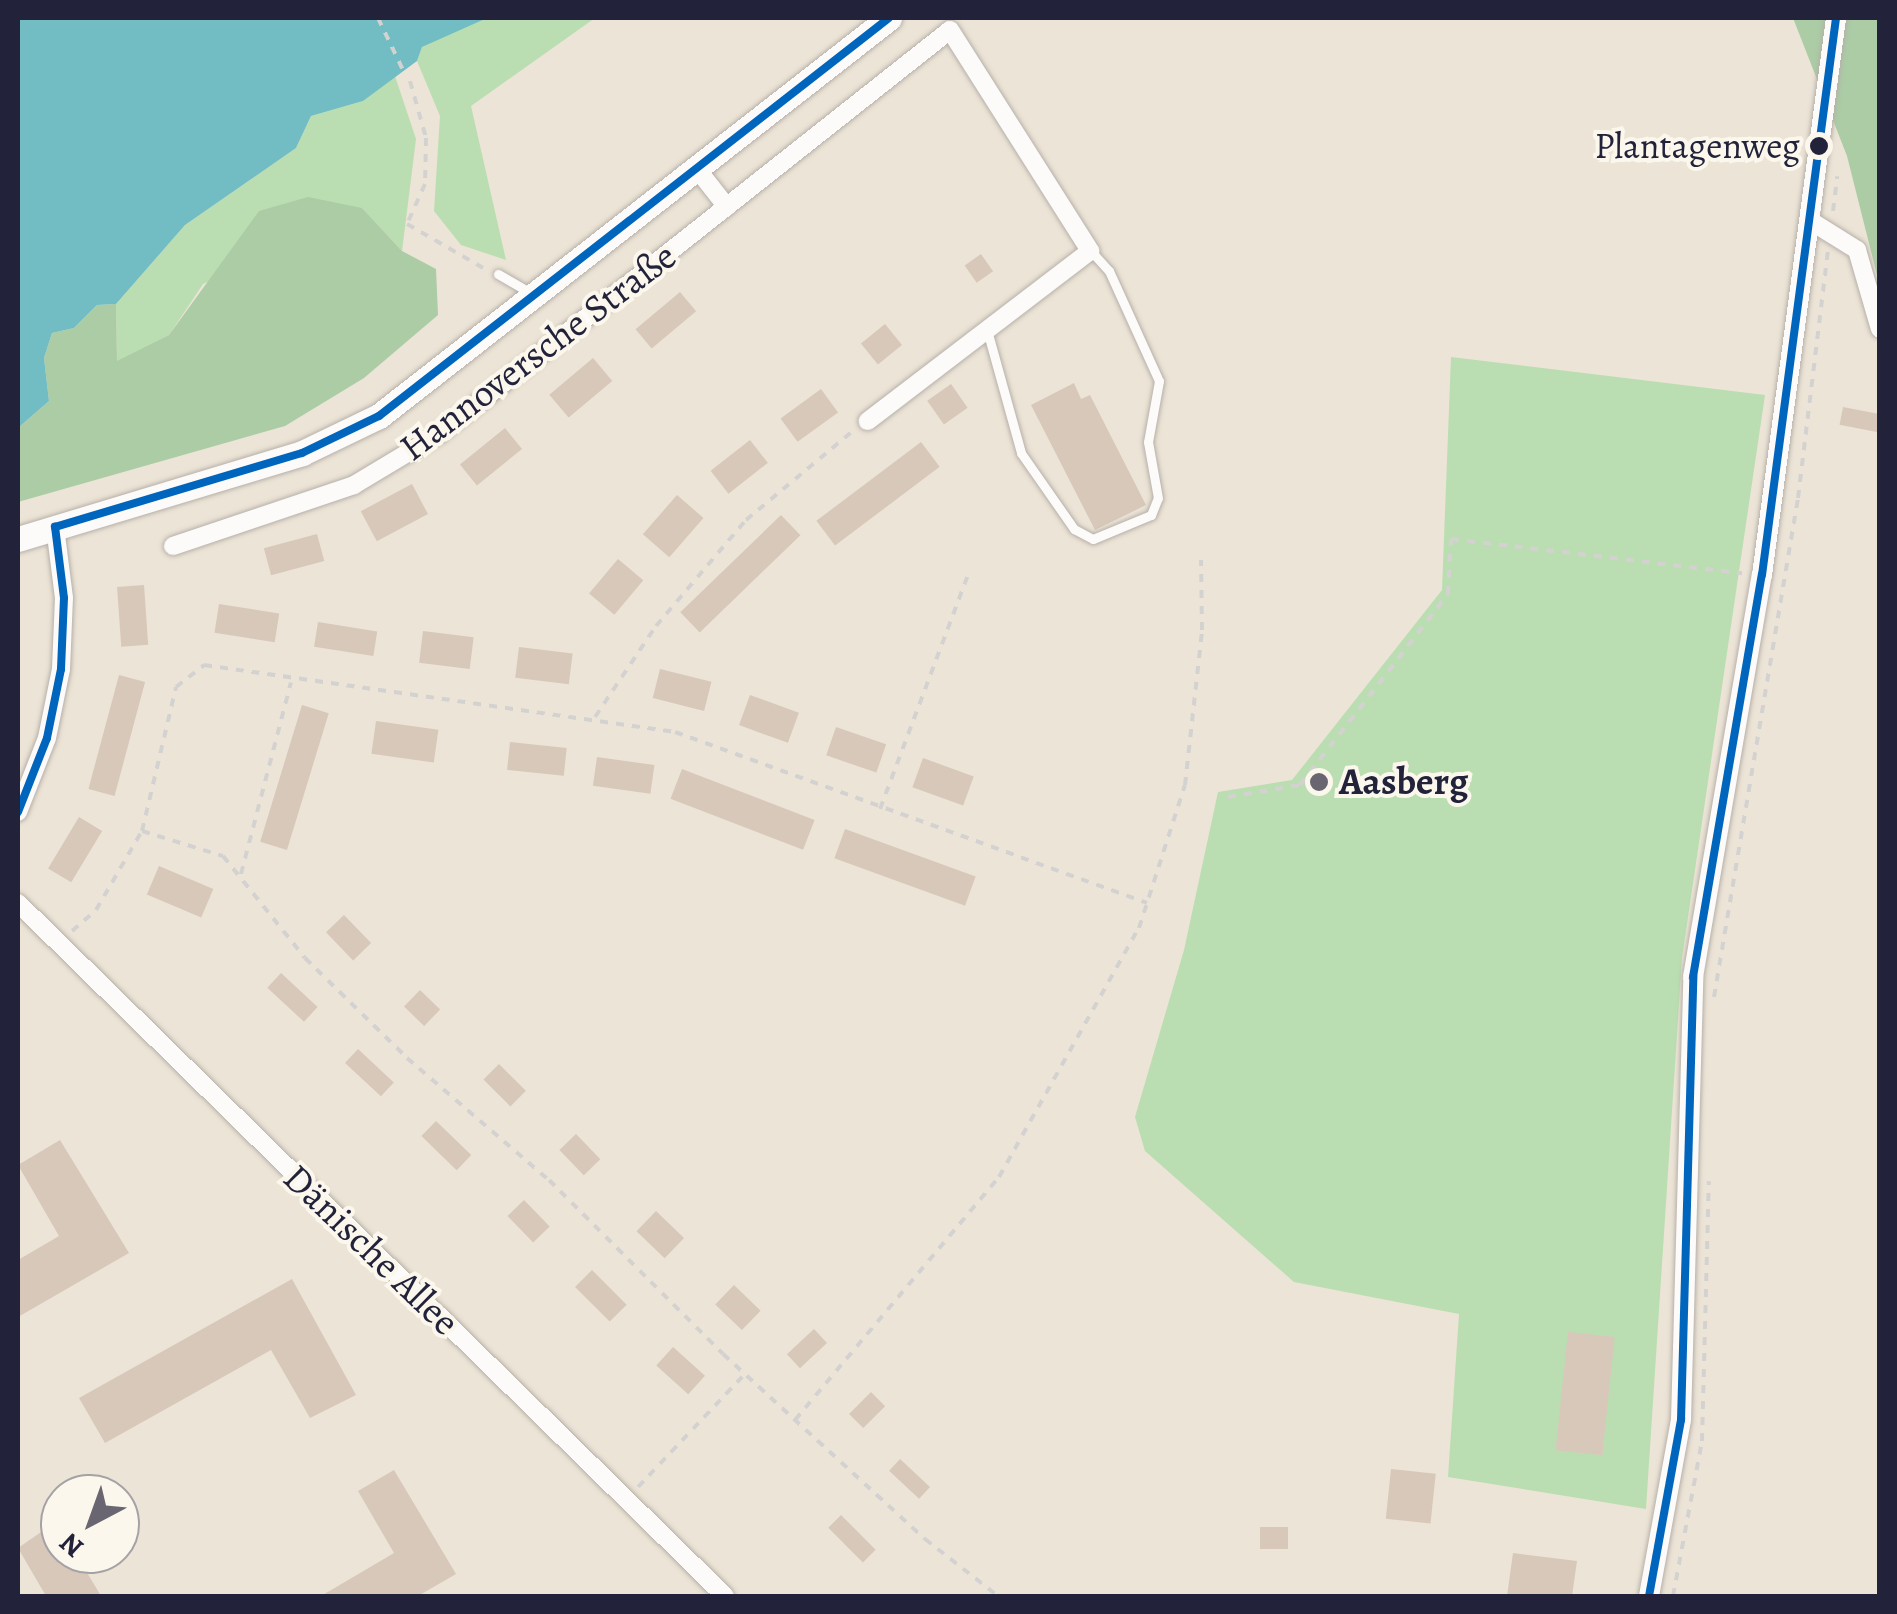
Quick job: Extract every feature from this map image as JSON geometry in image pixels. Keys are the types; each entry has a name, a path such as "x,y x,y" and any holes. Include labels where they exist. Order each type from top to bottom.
{"main road":[{"path":"18,539 333,438 380,416 889,18"}],"street":[{"path":"1649,1596 1681,1420 1693,977 1762,575 1836,18"},
{"name":"Hannoversche Straße","path":"172,546 354,485 439,434 950,30 1090,251"},
{"path":"696,169 727,207"},
{"path":"1809,220 1857,250 1880,329"},
{"path":"868,421 1090,251"},
{"path":"18,812 47,738 61,669 64,598 55,527"},
{"name":"Dänische Allee","path":"18,903 725,1596"}],"lane":[{"path":"987,330 1021,453 1074,529 1103,537 1151,515 1158,498 1148,442 1159,381 1109,271 1090,251"},
{"path":"498,274 534,298"}],"path":[{"path":"378,18 403,70"},
{"path":"410,82 426,138 425,184 407,224 452,255 498,274"},
{"path":"1714,1000 1798,498 1837,174"},
{"path":"594,717 656,626 746,520 826,448 868,421"},
{"path":"1228,797 1300,785 1448,594 1452,539 1762,575"},
{"path":"795,1420 999,1177 1139,928 1185,785 1202,630 1201,560"},
{"path":"880,809 967,577"},
{"path":"59,943 96,910 142,831 176,687 188,672 204,665 291,682 594,717 674,732 1147,903"},
{"path":"241,874 291,682"},
{"path":"142,831 223,856 305,958 549,1180 744,1374 998,1596"},
{"path":"1673,1596 1702,1441 1709,1173"},
{"path":"624,1500 744,1374"}],"green space":[{"path":"478,18 595,18 471,106 506,260 461,245 434,211 440,116 417,61 422,47"},
{"path":"1793,18 1879,18 1879,283 1847,156"},
{"path":"395,76 416,139 402,251 362,208 203,284 169,335 117,362 116,304 185,225 296,148 311,116 363,101"},
{"path":"308,197 362,208 402,251 436,269 438,315 364,378 285,426 18,502 18,428 49,401 44,358 52,333 74,328 97,305 116,304 117,361 169,335 259,211"},
{"path":"1451,357 1765,395 1682,958 1646,1509 1448,1477 1459,1314 1294,1282 1145,1151 1135,1117 1184,950 1218,792 1292,780 1442,590"}],"water":[{"path":"18,18 487,18 422,47 417,61 363,101 311,116 296,148 185,225 116,304 97,305 74,328 52,333 44,358 49,401 18,428"}],"building":[{"path":"981,254 993,271 977,283 965,265"},
{"path":"680,292 696,311 652,348 636,329"},
{"path":"885,324 902,345 878,364 861,344"},
{"path":"593,358 612,381 569,418 549,395"},
{"path":"1074,383 1081,399 1090,395 1146,505 1095,530 1031,405"},
{"path":"951,384 968,408 944,424 927,401"},
{"path":"821,389 838,412 798,442 781,418"},
{"path":"1843,407 1880,414 1877,432 1840,425"},
{"path":"505,428 522,449 477,485 460,465"},
{"path":"750,440 768,463 728,494 711,471"},
{"path":"921,442 940,467 835,546 816,521"},
{"path":"412,484 428,514 377,541 361,511"},
{"path":"677,495 703,518 669,557 643,534"},
{"path":"781,515 800,535 700,632 680,612"},
{"path":"317,534 324,561 271,575 264,548"},
{"path":"618,559 643,580 614,615 589,593"},
{"path":"144,585 148,645 121,647 117,587"},
{"path":"219,604 279,614 275,642 214,633"},
{"path":"318,622 377,631 373,656 314,647"},
{"path":"423,631 474,637 470,669 419,663"},
{"path":"519,647 573,654 569,684 515,678"},
{"path":"660,669 711,682 704,711 653,698"},
{"path":"119,675 145,682 115,796 88,789"},
{"path":"750,695 799,713 788,743 739,725"},
{"path":"302,705 329,713 287,850 260,842"},
{"path":"376,721 438,730 434,762 371,754"},
{"path":"836,727 886,744 876,773 826,755"},
{"path":"510,742 567,748 564,776 507,770"},
{"path":"597,757 654,765 650,794 593,786"},
{"path":"923,758 974,776 963,806 912,787"},
{"path":"682,769 815,820 803,850 671,799"},
{"path":"79,817 102,831 71,882 48,868"},
{"path":"845,829 976,877 965,906 834,858"},
{"path":"159,866 213,889 201,918 147,895"},
{"path":"344,915 371,943 353,960 326,932"},
{"path":"281,973 318,1007 304,1022 267,988"},
{"path":"420,990 440,1009 424,1026 404,1007"},
{"path":"358,1049 394,1082 381,1096 345,1063"},
{"path":"499,1064 526,1091 510,1106 483,1080"},
{"path":"436,1121 471,1155 457,1170 421,1136"},
{"path":"576,1134 600,1159 584,1175 559,1150"},
{"path":"60,1140 129,1253 18,1317 18,1260 59,1236 18,1165"},
{"path":"524,1200 550,1227 533,1243 507,1216"},
{"path":"656,1211 684,1238 665,1258 637,1231"},
{"path":"592,1270 627,1305 610,1322 575,1287"},
{"path":"292,1279 356,1395 310,1418 271,1350 105,1443 79,1398"},
{"path":"734,1285 761,1311 742,1330 715,1304"},
{"path":"814,1329 827,1343 800,1368 787,1354"},
{"path":"1568,1332 1615,1337 1602,1455 1556,1450"},
{"path":"673,1347 705,1376 688,1394 656,1366"},
{"path":"871,1392 885,1406 863,1428 849,1414"},
{"path":"900,1459 930,1487 919,1499 889,1471"},
{"path":"1391,1469 1436,1474 1431,1523 1386,1519"},
{"path":"394,1470 456,1574 418,1596 321,1596 394,1553 358,1491"},
{"path":"841,1515 876,1550 863,1562 828,1528"},
{"path":"1260,1527 1288,1527 1288,1549 1260,1549"},
{"path":"40,1533 40,1574 88,1574 101,1596 46,1596 18,1548"},
{"path":"1513,1553 1577,1561 1572,1596 1507,1596"}],"transit line":[{"path":"55,527 302,453 379,416 889,18"},
{"path":"1649,1596 1681,1420 1693,977 1762,575 1836,18"},
{"path":"18,812 47,738 61,669 64,598 55,527"}],"place":[{"name":"Plantagenweg","path":"1819,146"},
{"name":"Aasberg","path":"1319,782"}]}
